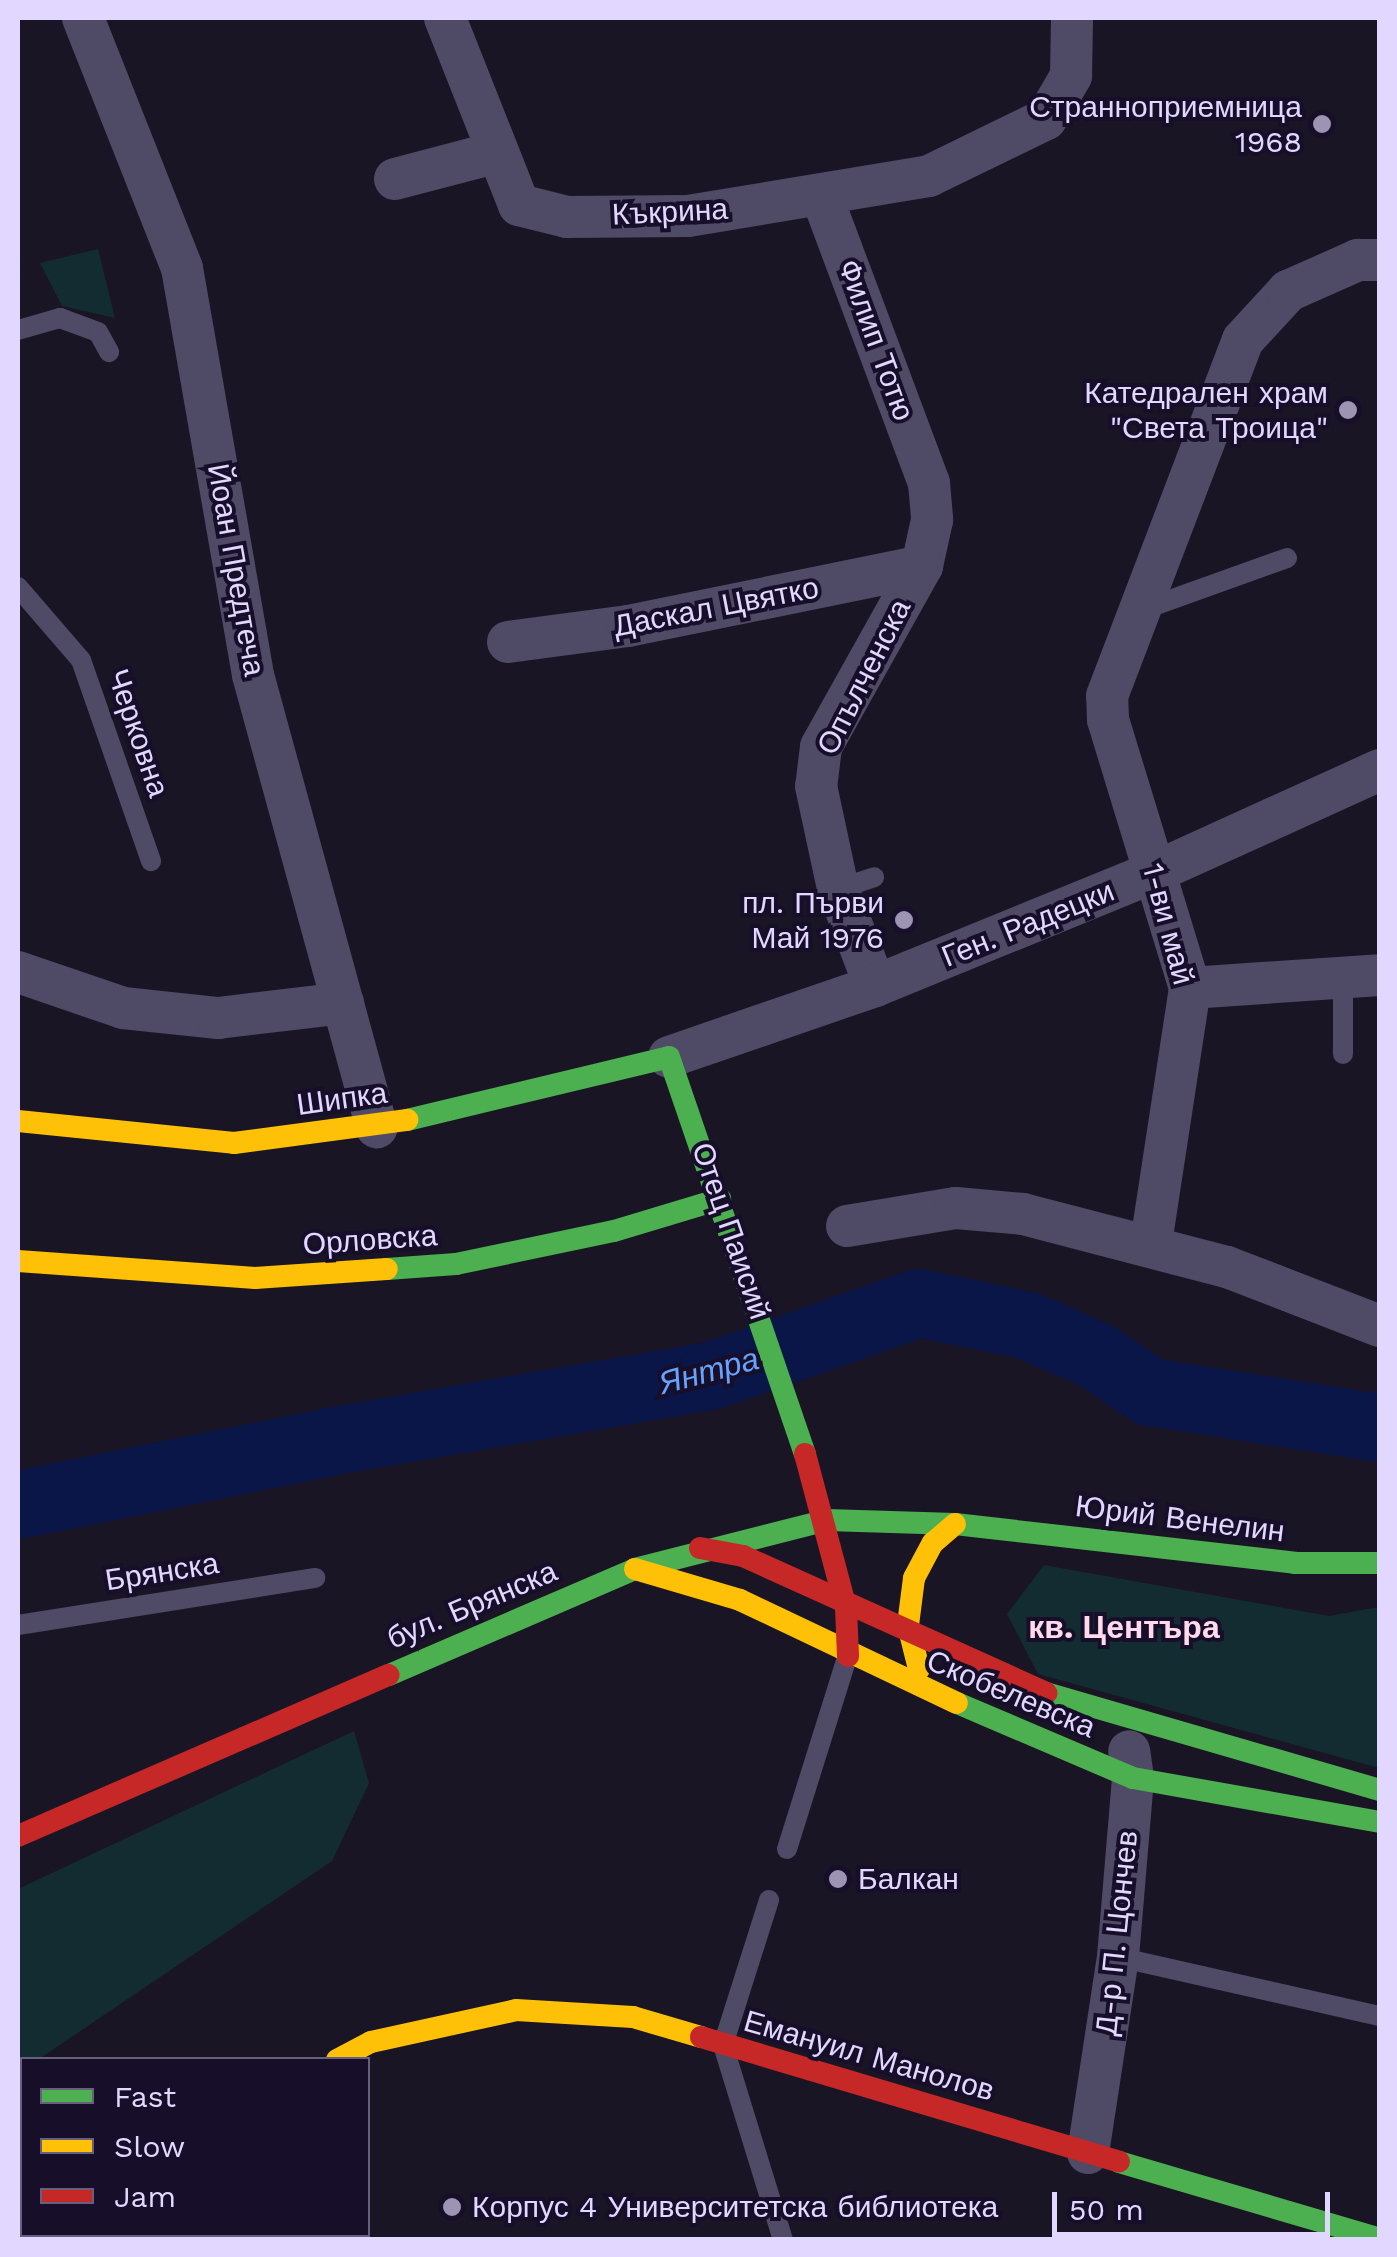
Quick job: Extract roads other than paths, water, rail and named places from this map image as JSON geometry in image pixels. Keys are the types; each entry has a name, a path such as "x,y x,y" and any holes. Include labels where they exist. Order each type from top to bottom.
{"main road":[{"name":"Шипка","path":"18,1121 234,1143 376,1128 669,1057"},
{"name":"Отец Паисий","path":"669,1057 743,1262 827,1520 846,1608 848,1656"},
{"name":"Орловска","path":"18,1261 255,1278 456,1264 614,1231 720,1199"},
{"name":"бул. Брянска","path":"18,1836 635,1569 700,1548 827,1520 964,1524"},
{"name":"Юрий Венелин","path":"964,1524 1295,1562 1380,1563"},
{"path":"928,1691 911,1639 914,1578 933,1543 964,1524"},
{"name":"Скобелевска","path":"700,1548 743,1556 911,1639 1014,1684 1380,1790"},
{"name":"Скобелевска","path":"635,1569 740,1600 848,1656 1133,1778 1380,1822"},
{"name":"Емануил Манолов","path":"344,2057 416,2027 516,2010 633,2018 1380,2239"}],"street":[{"name":"Йоан Предтеча","path":"83,18 182,268 250,658 376,1128"},
{"path":"395,179 498,152 446,18"},
{"name":"Къкрина","path":"498,152 518,205 566,217 688,216 929,176 1046,120 1071,76 1072,18"},
{"name":"Филип Тотю","path":"822,196 929,484"},
{"name":"1-ви май","path":"1151,1244 1190,988 1108,720 1107,696 1243,340 1288,291 1358,260 1380,260"},
{"name":"Опълченска","path":"875,986 866,881 819,814 822,746 922,566 932,520 929,484"},
{"name":"Даскал Цвятко","path":"508,642 628,626 922,566"},
{"name":"Ген. Радецки","path":"669,1057 875,986 1155,872 1380,770"},
{"path":"18,972 123,1008 218,1018 343,1003"},
{"path":"1190,988 1361,976"},
{"path":"847,1226 921,1210 988,1209 1151,1244 1380,1326"},
{"name":"Д-р П. Цончев","path":"1088,2152 1118,1957 1133,1778 1116,1714"}],"lane":[{"path":"18,330 60,318 98,332 109,352"},
{"path":"1136,612 1287,558"},
{"name":"Черковна","path":"18,587 81,660 150,861"},
{"path":"1343,1054 1361,976"},
{"name":"Брянска","path":"18,1625 315,1578"},
{"path":"787,1849 848,1656"},
{"path":"769,1900 723,2045 783,2240"},
{"path":"1118,1957 1380,2016"}],"waterway":[{"name":"Янтра","path":"18,1505 334,1441 711,1376 919,1303 1028,1326 1095,1355 1150,1392 1380,1428"}],"place":[{"name":"Странноприемница 1968","path":"1322,124"},
{"name":"Катедрален храм \"Света Троица\"","path":"1348,410"},
{"name":"пл. Първи Май 1976","path":"904,920"},
{"name":"Балкан","path":"838,1879"},
{"name":"Корпус 4 Университетска библиотека","path":"452,2207"}],"district":[{"name":"кв. Центъра","path":"1124,1627"}]}
